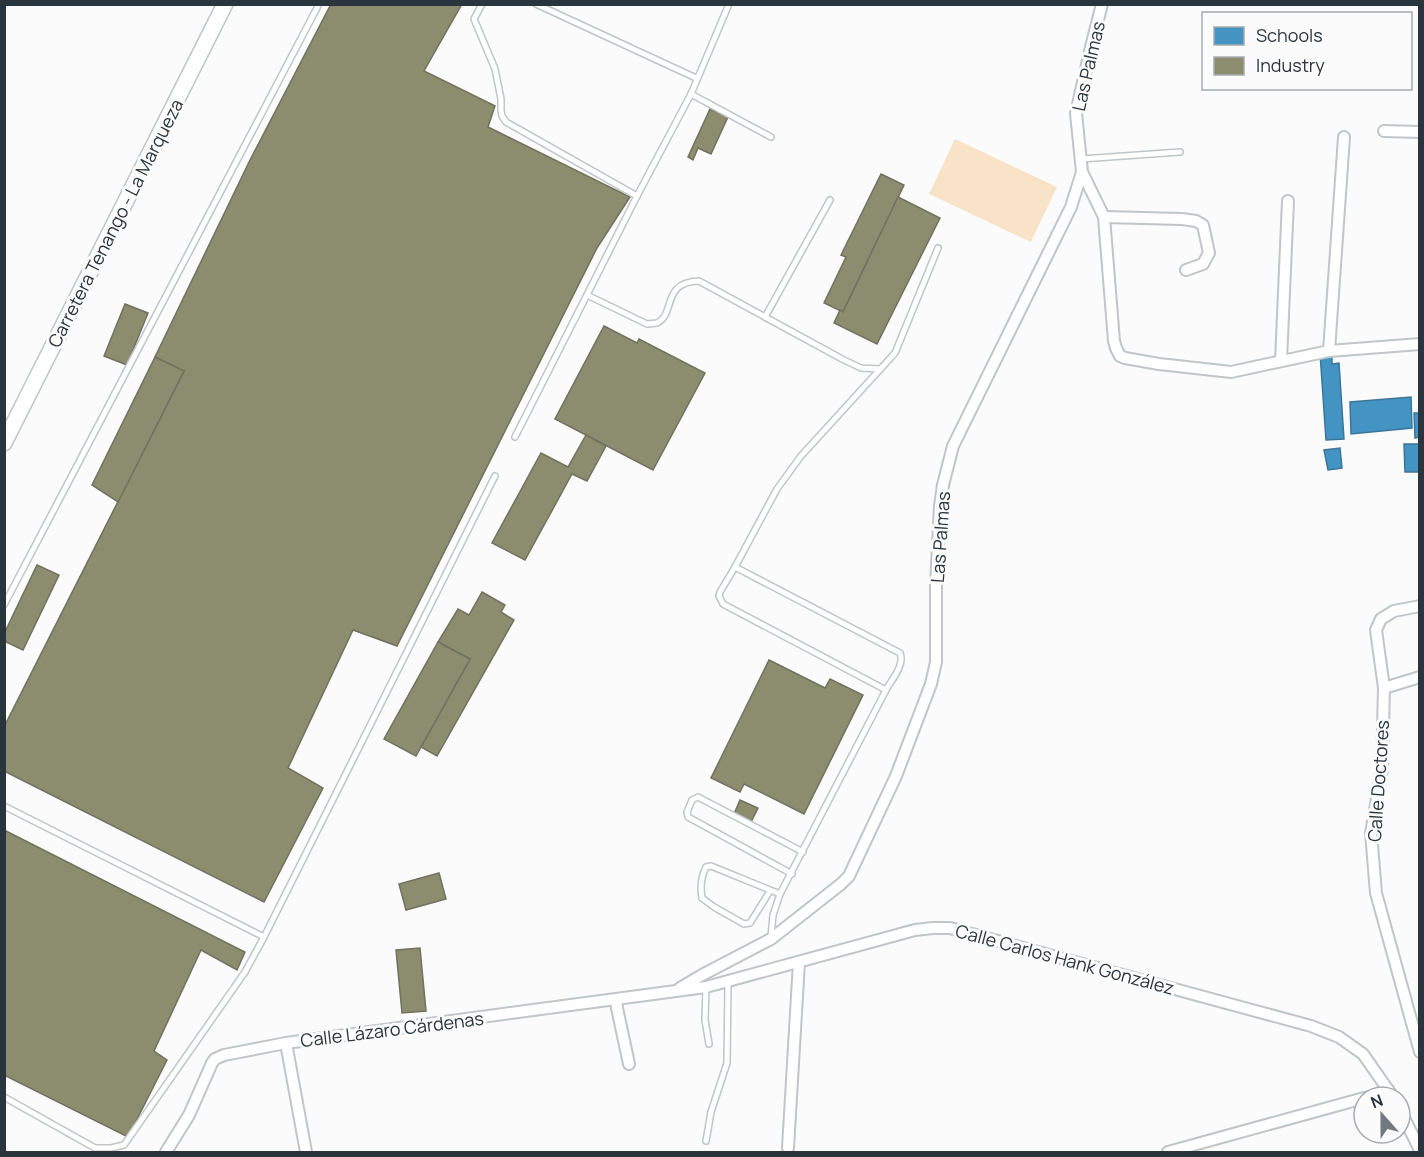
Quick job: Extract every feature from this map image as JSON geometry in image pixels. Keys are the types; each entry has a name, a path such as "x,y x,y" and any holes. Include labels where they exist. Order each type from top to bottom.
{"main road":[{"name":"Carretera Tenango - La Marqueza","path":"4,443 225,4"}],"street":[{"name":"Las Palmas","path":"674,992 771,939 846,880 897,776 931,684 936,662 936,585 940,506 953,446 1066,218 1082,172 1076,114 1102,4"},
{"path":"1384,131 1419,132"},
{"path":"1329,351 1344,137"},
{"path":"1082,172 1104,217 1114,341 1120,356 1159,364 1231,372 1329,351 1419,344"},
{"path":"1281,361 1288,201"},
{"path":"1104,217 1182,219 1196,221 1203,225 1209,253 1203,264 1186,270"},
{"name":"Calle Doctores","path":"1419,606 1394,611 1381,618 1376,630 1384,688 1382,770 1371,834 1376,893 1419,1052"},
{"path":"1384,688 1419,677"},
{"name":"Calle Carlos Hank González","path":"674,992 728,982 915,930 950,928 1311,1026 1339,1037 1363,1054 1385,1085"},
{"path":"788,1148 799,962"},
{"name":"Calle Lázaro Cárdenas","path":"166,1152 189,1115 215,1059 224,1055 285,1043 674,992"},
{"path":"616,1000 628,1064"},
{"path":"285,1043 306,1152"},
{"path":"1168,1152 1352,1101"},
{"path":"1412,1135 1419,1150"}],"lane":[{"path":"4,605 319,4"},
{"path":"482,4 474,19 495,69 502,116 506,122 637,196"},
{"path":"536,4 696,78"},
{"path":"514,437 691,94 729,4"},
{"path":"691,94 771,136"},
{"path":"1081,159 1180,152"},
{"path":"765,317 830,200"},
{"path":"886,690 723,604 719,596 777,489 801,456 895,353 938,248"},
{"path":"587,295 647,324 656,323 663,318 675,290 683,284 699,281 844,360 861,368 880,369"},
{"path":"6,1099 95,1148 124,1145 245,972 495,476"},
{"path":"735,567 900,653 903,662 886,690 780,894 773,915 771,939"},
{"path":"792,874 688,817 687,812 692,800 698,797 803,852"},
{"path":"4,806 264,936"},
{"path":"770,891 750,923 744,924 702,898 702,876 706,867 711,866 780,894"},
{"path":"706,1141 711,1112 727,1063 728,982"},
{"path":"706,987 705,1020 709,1044"}],"shaded area":[{"path":"955,139 1057,187 1031,242 929,194"}],"building: Schools":[{"path":"1332,351 1332,364 1339,363 1344,439 1326,440 1320,353"},
{"path":"1411,397 1412,428 1351,434 1350,402"},
{"path":"1414,413 1420,413 1420,437 1415,438"},
{"path":"1404,444 1420,444 1420,472 1405,472"},
{"path":"1340,448 1342,468 1328,470 1324,450"}],"building: Industry":[{"path":"331,4 462,4 424,71 495,106 488,127 630,197 597,248 397,646 353,630 288,768 323,788 264,902 4,771 4,727 184,371 155,357 250,160"},
{"path":"710,109 728,117 711,154 698,148 693,160 688,157"},
{"path":"881,174 904,185 843,312 824,303 846,257 841,255"},
{"path":"898,197 940,218 877,344 834,323 840,310 843,312"},
{"path":"125,304 148,313 127,365 104,356"},
{"path":"604,326 637,343 639,339 705,373 653,470 555,419"},
{"path":"155,357 184,371 118,502 92,485"},
{"path":"586,435 606,446 587,481 572,474 525,560 492,543 541,453 568,467"},
{"path":"37,565 59,575 23,650 4,641 4,634"},
{"path":"482,592 505,605 501,612 514,620 437,756 421,747 470,659 438,642 458,609 469,615"},
{"path":"438,642 470,659 416,756 384,739"},
{"path":"769,660 825,688 830,679 863,695 804,814 744,784 740,792 711,778"},
{"path":"740,800 758,808 751,822 734,814"},
{"path":"4,830 245,952 237,970 201,950 154,1051 167,1060 128,1137 4,1075"},
{"path":"439,873 446,899 406,910 399,884"},
{"path":"420,948 426,1011 402,1013 396,950"}]}
